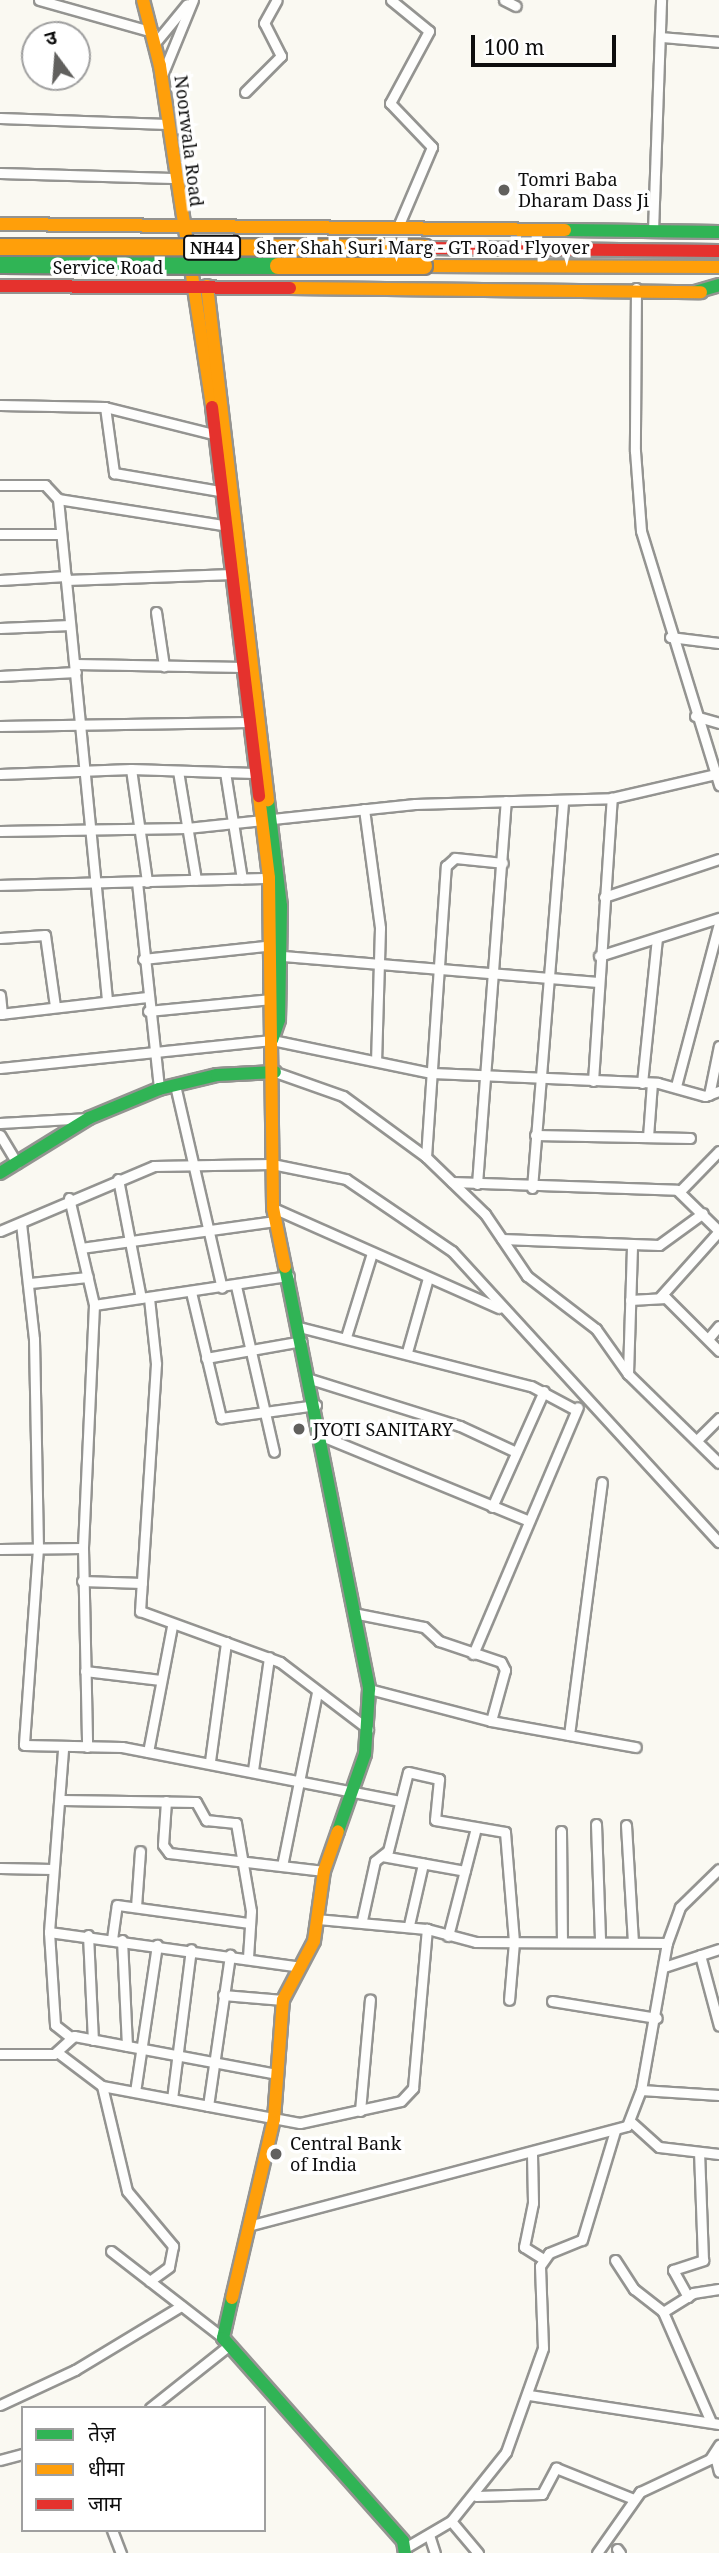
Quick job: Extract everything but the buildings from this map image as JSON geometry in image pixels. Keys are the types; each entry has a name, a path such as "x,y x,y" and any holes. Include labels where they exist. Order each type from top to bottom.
{"main road":[{"name":"Noorwala Road","path":"143,0 161,76 172,178 181,228 202,286"},
{"path":"0,224 719,232"},
{"name":"Sher Shah Suri Marg - GT Road Flyover","path":"0,247 719,251"},
{"name":"Sher Shah Suri Marg - GT Road Flyover","path":"0,265 719,267"},
{"path":"695,292 719,285"},
{"name":"Service Road","path":"0,286 636,288 719,292"},
{"path":"202,286 254,773 266,822 269,878 279,951 271,999 275,1072 271,1146 274,1215 316,1405 369,1689 368,1729 355,1791 324,1871 312,1948 283,2000 274,2119 248,2226 225,2343 263,2379 405,2551"},
{"path":"202,286 279,951 272,1040"},
{"path":"0,1173 89,1118 167,1087 275,1072"}],"street":[{"path":"39,0 154,38 192,0"},
{"path":"161,76 192,0"},
{"path":"245,92 281,56 264,23 277,0"},
{"path":"391,0 429,31 390,103 432,147 397,229"},
{"path":"504,0 516,6"},
{"path":"653,231 661,0"},
{"path":"661,37 719,43"},
{"path":"0,117 167,124"},
{"path":"0,173 172,178"},
{"path":"636,288 636,495 670,637 719,785"},
{"path":"0,405 105,407 217,435"},
{"path":"105,407 114,473 225,492"},
{"path":"0,485 45,485 58,499 229,526"},
{"path":"58,499 93,828 107,1000"},
{"path":"0,534 60,534"},
{"path":"0,580 233,574"},
{"path":"156,612 164,666"},
{"path":"0,628 70,625"},
{"path":"670,637 719,643"},
{"path":"0,676 76,668 244,667"},
{"path":"695,716 719,723"},
{"path":"0,726 82,720 249,722"},
{"path":"131,769 140,828 144,959 153,1050 167,1087 180,1110 222,1288"},
{"path":"0,775 131,769 254,773"},
{"path":"178,771 195,880"},
{"path":"225,772 242,879"},
{"path":"0,831 187,828 266,822 364,809 612,798 716,774"},
{"path":"593,1081 612,798"},
{"path":"532,1188 546,976 563,800"},
{"path":"477,1184 506,801"},
{"path":"364,809 381,961 376,1061"},
{"path":"604,897 719,859"},
{"path":"426,1157 447,863 503,863"},
{"path":"0,885 269,878"},
{"path":"600,956 719,920"},
{"path":"676,1086 719,920"},
{"path":"0,938 45,935 55,1006"},
{"path":"648,1137 647,1083 657,939"},
{"path":"144,959 279,951 598,982"},
{"path":"0,995 1,1014 147,997"},
{"path":"148,1011 271,999"},
{"path":"0,1068 153,1050 272,1040 432,1073 485,1078 647,1083 676,1086 709,1096 719,1091"},
{"path":"709,1096 719,1046"},
{"path":"275,1072 350,1100 426,1157 502,1239 527,1276 596,1329 628,1374 719,1463"},
{"path":"0,1123 89,1118"},
{"path":"0,1135 16,1163"},
{"path":"535,1135 690,1138"},
{"path":"680,1191 719,1151"},
{"path":"0,1231 69,1198 154,1166 191,1163 272,1164 321,1171 371,1193 442,1242 719,1542"},
{"path":"118,1179 145,1298 156,1364 146,1451 142,1614 269,1657 368,1729"},
{"path":"452,1182 532,1188 680,1191 719,1231 660,1297 630,1300"},
{"path":"69,1198 93,1305 82,1581 87,1747"},
{"path":"502,1239 667,1243 703,1213"},
{"path":"81,1248 209,1229 274,1215 501,1308"},
{"path":"21,1223 30,1283 37,1548 21,1734 33,1750 87,1747 148,1752 210,1761 400,1801"},
{"path":"628,1374 632,1244"},
{"path":"346,1337 372,1253"},
{"path":"93,1305 236,1286 289,1276"},
{"path":"30,1283 88,1277"},
{"path":"407,1352 428,1278"},
{"path":"236,1286 274,1452"},
{"path":"191,1292 221,1418 265,1415 316,1405"},
{"path":"660,1297 719,1351"},
{"path":"708,1339 719,1326"},
{"path":"206,1358 251,1349 301,1334 346,1337 544,1391 576,1410"},
{"path":"310,1379 460,1426 516,1452"},
{"path":"492,1507 544,1391"},
{"path":"473,1654 527,1520 583,1397"},
{"path":"697,1440 719,1418"},
{"path":"322,1436 527,1520"},
{"path":"569,1735 602,1482"},
{"path":"0,1549 83,1548"},
{"path":"82,1581 142,1583"},
{"path":"353,1613 424,1627 439,1641 505,1667 491,1721"},
{"path":"148,1752 172,1626"},
{"path":"210,1761 226,1642"},
{"path":"253,1770 269,1657"},
{"path":"85,1671 160,1680"},
{"path":"369,1689 491,1721 636,1747"},
{"path":"282,1866 317,1692"},
{"path":"63,1750 62,1800 52,1869 49,1932 55,2025 69,2036 277,2074"},
{"path":"362,1920 375,1861 382,1856 410,1771 437,1778 435,1820 505,1832 514,1942 509,2000"},
{"path":"62,1800 196,1802 206,1820 236,1823 249,1923 248,1957"},
{"path":"166,1801 167,1852 324,1871"},
{"path":"596,1824 600,1941"},
{"path":"626,1825 633,1942"},
{"path":"448,1937 476,1828"},
{"path":"561,1831 562,1942"},
{"path":"136,1907 140,1852"},
{"path":"382,1856 465,1871"},
{"path":"409,1925 423,1864"},
{"path":"0,1868 52,1869"},
{"path":"248,2226 532,2154 615,2131 630,2121 641,2090 657,2018 667,1943 683,1900 719,1869"},
{"path":"127,2046 115,1906 249,1923"},
{"path":"317,1919 409,1925 448,1937 514,1942 667,1943"},
{"path":"0,2054 58,2052 102,2086 274,2119 311,2124 360,2111 412,2092 427,1929"},
{"path":"49,1932 191,1949 300,1967"},
{"path":"88,1935 93,2040"},
{"path":"135,2092 158,1945"},
{"path":"172,2099 191,1949"},
{"path":"664,1967 719,1949"},
{"path":"208,2106 230,1955"},
{"path":"700,1955 719,2026"},
{"path":"223,1995 283,2000"},
{"path":"360,2111 370,1999"},
{"path":"552,2001 657,2018"},
{"path":"58,2052 69,2036"},
{"path":"102,2086 123,2183 173,2246 169,2267 150,2281"},
{"path":"641,2090 719,2095"},
{"path":"630,2121 659,2147 719,2154"},
{"path":"543,2259 582,2240 615,2131"},
{"path":"688,2297 673,2270 704,2260 699,2152"},
{"path":"532,2154 533,2203 524,2247 543,2259"},
{"path":"111,2251 225,2343 152,2406"},
{"path":"405,2551 451,2522 477,2496 506,2452 529,2395 543,2348 543,2259"},
{"path":"615,2260 634,2289 663,2312 715,2423"},
{"path":"663,2312 688,2297 719,2290"},
{"path":"0,2405 67,2375 181,2306"},
{"path":"529,2395 715,2423"},
{"path":"719,2445 715,2456 719,2472"},
{"path":"0,2460 21,2455"},
{"path":"597,2553 634,2499 715,2456"},
{"path":"477,2496 542,2494 556,2468 634,2499"},
{"path":"451,2522 478,2553"},
{"path":"113,2532 121,2553"},
{"path":"429,2536 435,2553"}],"traffic: fast":[{"path":"565,230 719,232"},
{"path":"0,265 278,266"},
{"path":"695,292 719,285"},
{"path":"268,800 281,906 279,1020 272,1040"},
{"path":"0,1173 89,1118 159,1089 217,1075 275,1072"},
{"path":"285,1267 369,1689 365,1754 338,1831"},
{"path":"232,2298 223,2338 403,2541 405,2553"}],"traffic: slow":[{"path":"143,0 160,66 212,407"},
{"path":"0,224 565,230"},
{"path":"0,247 425,248"},
{"path":"278,266 424,266"},
{"path":"424,266 719,267"},
{"path":"207,286 268,800"},
{"path":"290,288 701,292"},
{"path":"259,796 269,878 273,1208 285,1267"},
{"path":"232,2298 274,2119 283,2000 314,1941 324,1871 338,1831"}],"traffic: jam":[{"path":"425,248 719,251"},
{"path":"0,286 290,288"},
{"path":"212,407 259,796"}],"place":[{"name":"Tomri Baba Dharam Dass Ji","path":"504,190"},
{"name":"JYOTI SANITARY","path":"299,1429"},
{"name":"Central Bank of India","path":"276,2154"}]}
